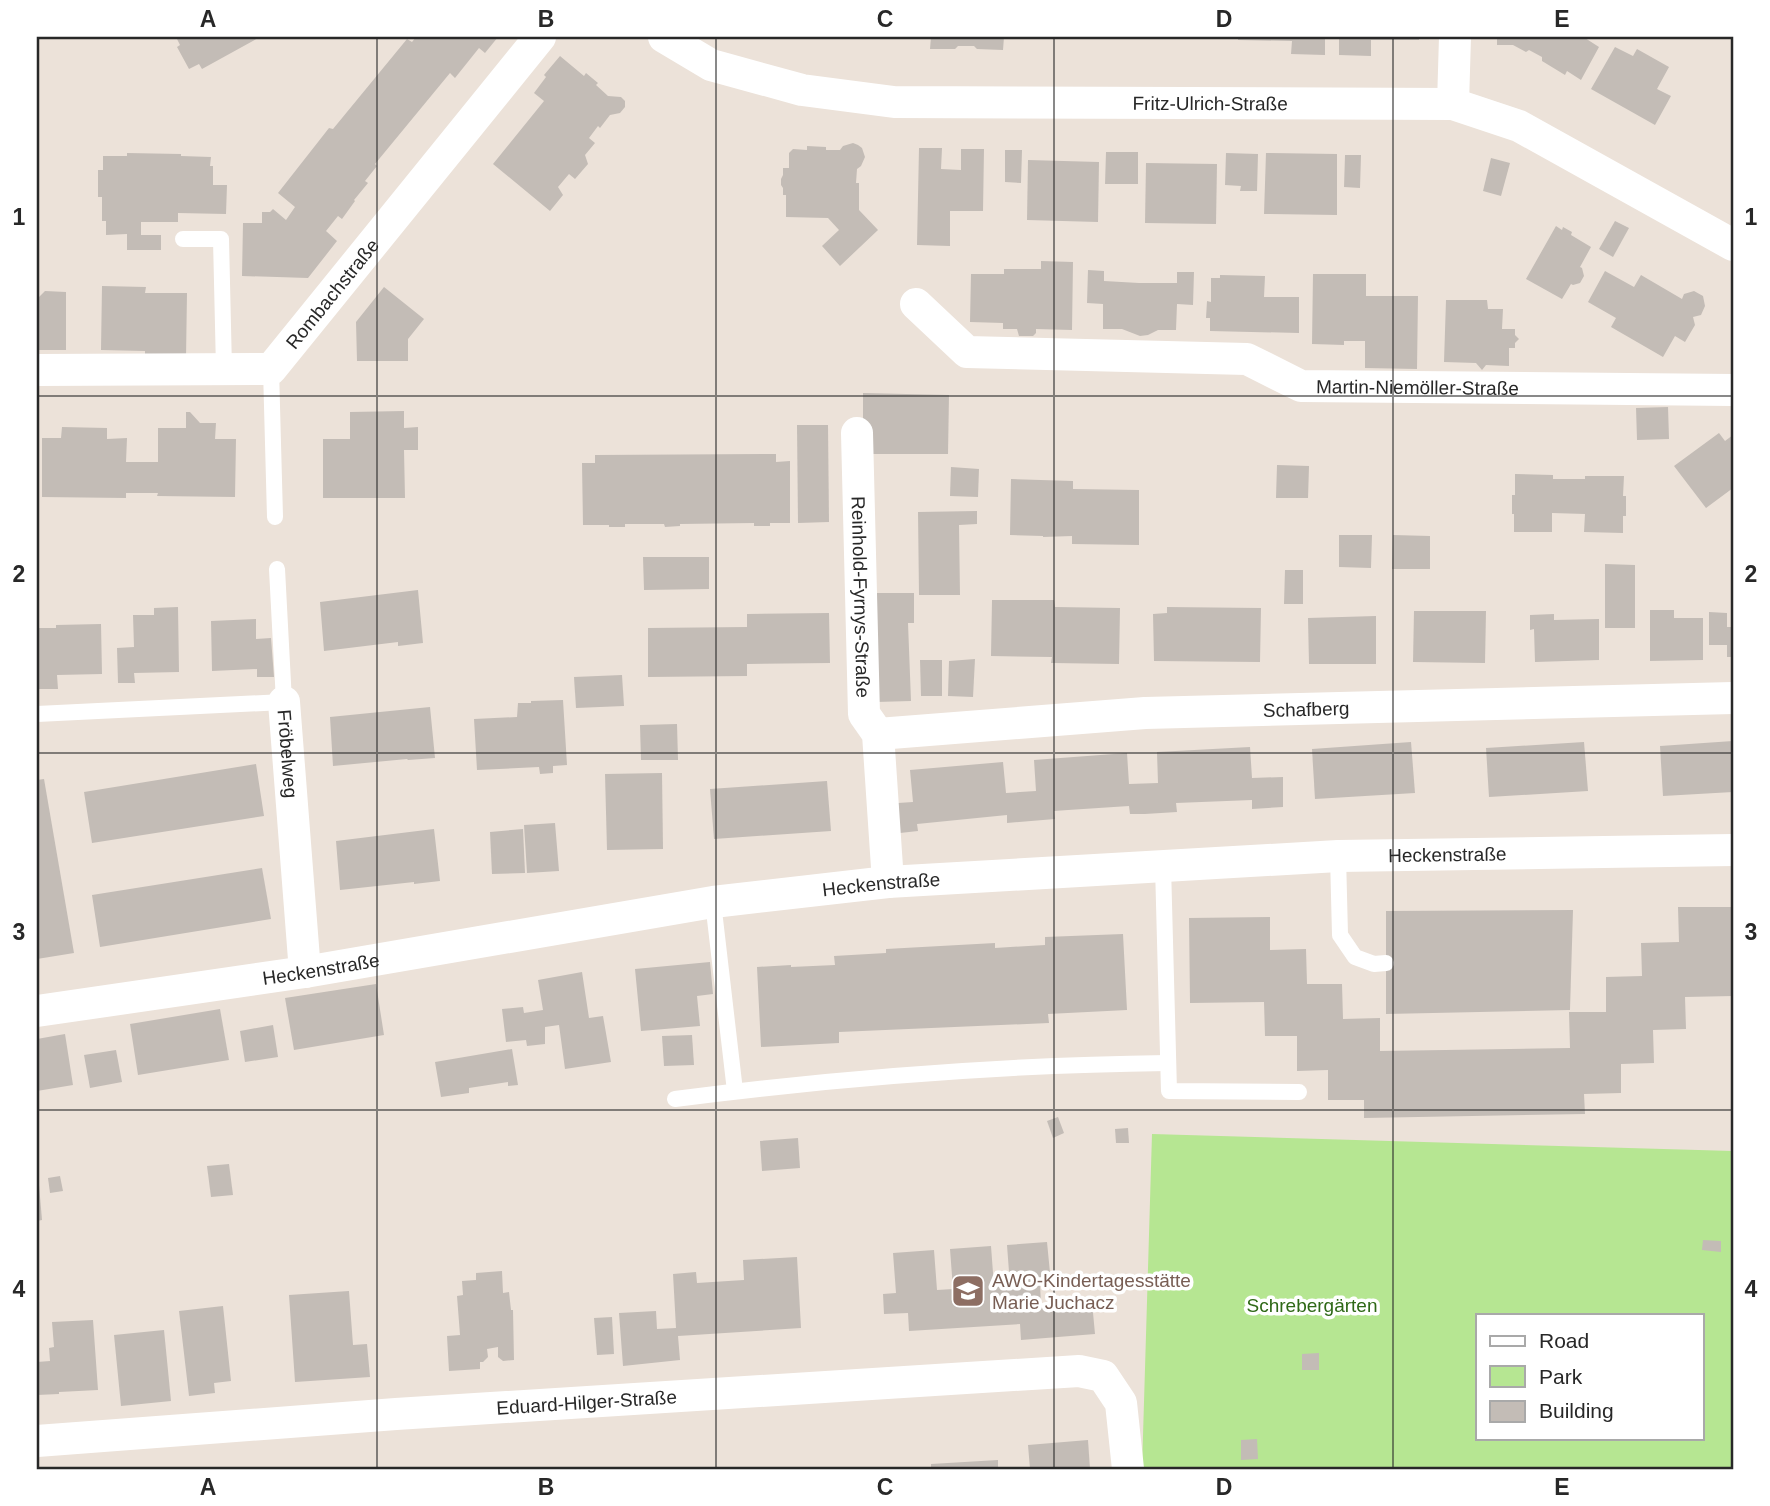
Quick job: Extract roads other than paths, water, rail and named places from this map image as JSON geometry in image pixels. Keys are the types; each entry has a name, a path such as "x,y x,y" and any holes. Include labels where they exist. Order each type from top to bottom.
{"street":[{"name":"Rombachstraße","path":"37,370 271,369 540,37"},
{"name":"Fritz-Ulrich-Straße","path":"664,37 712,65 724,69 802,90 894,102 1453,104 1519,126 1733,245"},
{"path":"1453,104 1455,37"},
{"name":"Martin-Niemöller-Straße","path":"916,304 967,352 1247,359 1301,386 1733,390"},
{"name":"Reinhold-Fyrnys-Straße","path":"857,433 864,714 878,734 888,883"},
{"name":"Schafberg","path":"878,734 1145,713 1733,698"},
{"name":"Fröbelweg","path":"284,702 305,972"},
{"name":"Heckenstraße","path":"37,1011 305,972 713,902 888,883 1338,856 1733,850"},
{"name":"Eduard-Hilger-Straße","path":"37,1441 396,1414 1079,1371 1103,1376 1121,1403 1128,1469"}],"lane":[{"path":"183,239 221,239 224,369"},
{"path":"271,369 275,517"},
{"path":"278,569 284,702"},
{"name":"Fröbelweg","path":"37,714 284,702"},
{"path":"1338,856 1340,935 1355,957 1374,964 1386,963"},
{"path":"1163,866 1169,1091 1299,1092"},
{"path":"713,902 735,1091"},
{"path":"675,1099 882,1076 1089,1064 1167,1063"}],"place":[{"name":"AWO-Kindertagesstätte Marie Juchacz","path":"968,1291"}],"park label":[{"name":"Schrebergärten","path":"1312,1305"}]}
